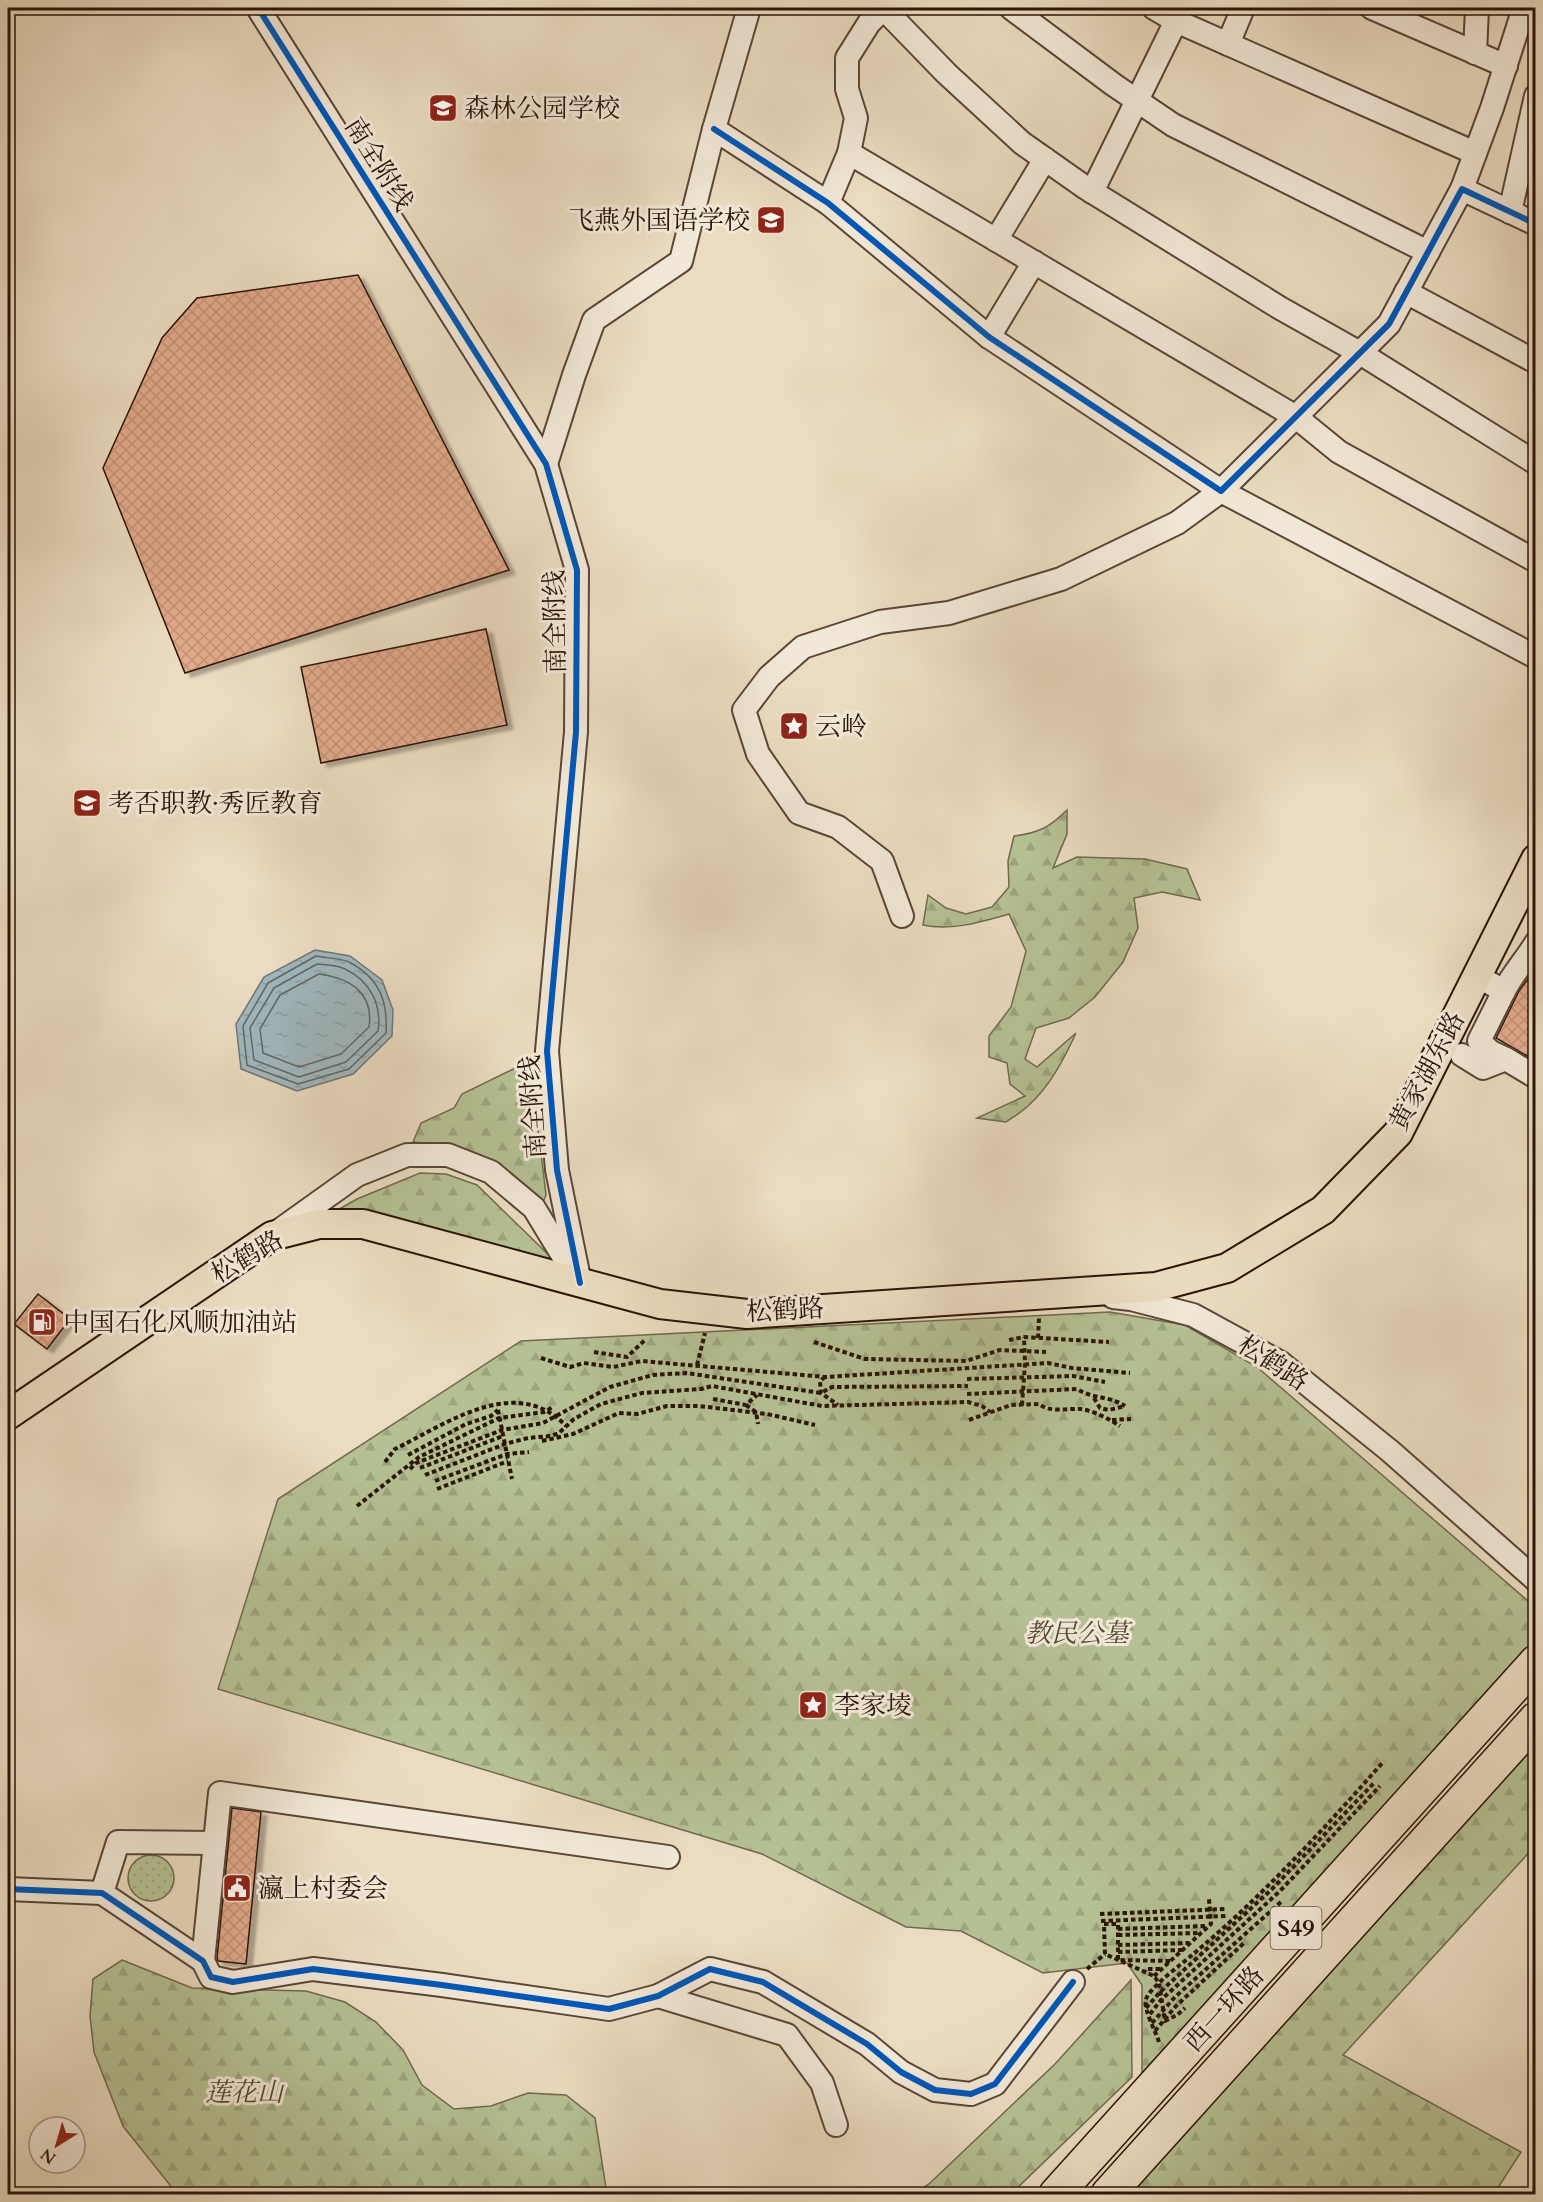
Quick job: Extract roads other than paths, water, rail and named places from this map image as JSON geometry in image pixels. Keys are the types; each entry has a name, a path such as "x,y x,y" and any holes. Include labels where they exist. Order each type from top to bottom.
{"highway":[{"name":"西一环路","path":"1056,2194 1536,1662"},
{"name":"西一环路","path":"1108,2194 1536,1719"}],"main road":[{"name":"黄家湖东路","path":"1064,1292 1156,1287 1227,1268 1323,1210 1398,1133 1536,859"},
{"name":"松鹤路","path":"8,1415 272,1236 319,1224 363,1224 660,1304 747,1314 1064,1292"}],"street":[{"name":"南全附线","path":"258,8 546,464 577,570 576,732 547,1051 557,1170 580,1283"},
{"path":"546,464 594,320 681,261 714,129 749,8"},
{"path":"828,203 849,153 856,118 847,89 847,57 869,23 884,8 947,74 1022,143 1092,192 1280,308 1360,352 1536,463"},
{"path":"1011,8 1173,125 1428,252"},
{"path":"1154,8 1176,21 1475,153"},
{"path":"1228,44 1243,8"},
{"path":"1372,8 1506,66"},
{"path":"1474,52 1477,8"},
{"path":"902,916 882,861 838,827 799,813 758,753 744,710 750,701 769,677 803,646 880,622 949,613 1061,579 1177,523 1221,491 1389,324 1462,189 1506,66 1526,34 1524,8"},
{"path":"1092,192 1176,21"},
{"path":"1510,212 1531,135 1536,96"},
{"path":"714,129 828,203 989,337 1221,491 1534,656"},
{"path":"849,153 1296,417 1339,452 1536,561"},
{"path":"996,240 1045,159"},
{"path":"1462,189 1536,224"},
{"path":"989,337 1034,262"},
{"path":"1406,292 1536,362"},
{"path":"1536,943 1521,968 1514,971 1479,1041 1491,1052 1536,1077"},
{"path":"1477,976 1504,991"},
{"path":"1462,1055 1483,1068 1506,1059"},
{"path":"272,1236 357,1175 407,1155 448,1155 491,1172 534,1208 580,1283"},
{"name":"松鹤路","path":"1064,1292 1131,1299 1193,1315 1281,1363 1390,1451 1536,1580"},
{"path":"203,1961 220,1793 668,1857"},
{"path":"102,1893 118,1842 215,1843"},
{"path":"8,1889 102,1893 203,1961 211,1977 232,1982 313,1970 442,1985 609,2009 658,1996 710,1969 763,1982 867,2044 901,2072 935,2090 971,2094 995,2084 1073,1982"},
{"path":"658,1996 787,2035 822,2083 836,2125"}],"water":[{"path":"315,950 350,956 382,980 393,1010 392,1036 353,1074 297,1091 241,1069 236,1024 264,977"}],"place":[{"name":"森林公园学校","path":"443,108"},
{"name":"飞燕外国语学校","path":"771,220"},
{"name":"云岭","path":"794,726"},
{"name":"考否职教·秀匠教育","path":"87,803"},
{"name":"中国石化风顺加油站","path":"42,1322"},
{"name":"李家堎","path":"813,1705"},
{"name":"瀛上村委会","path":"237,1888"}],"park label":[{"name":"教民公墓","path":"1077,1633"},
{"name":"莲花山","path":"244,2092"}]}
